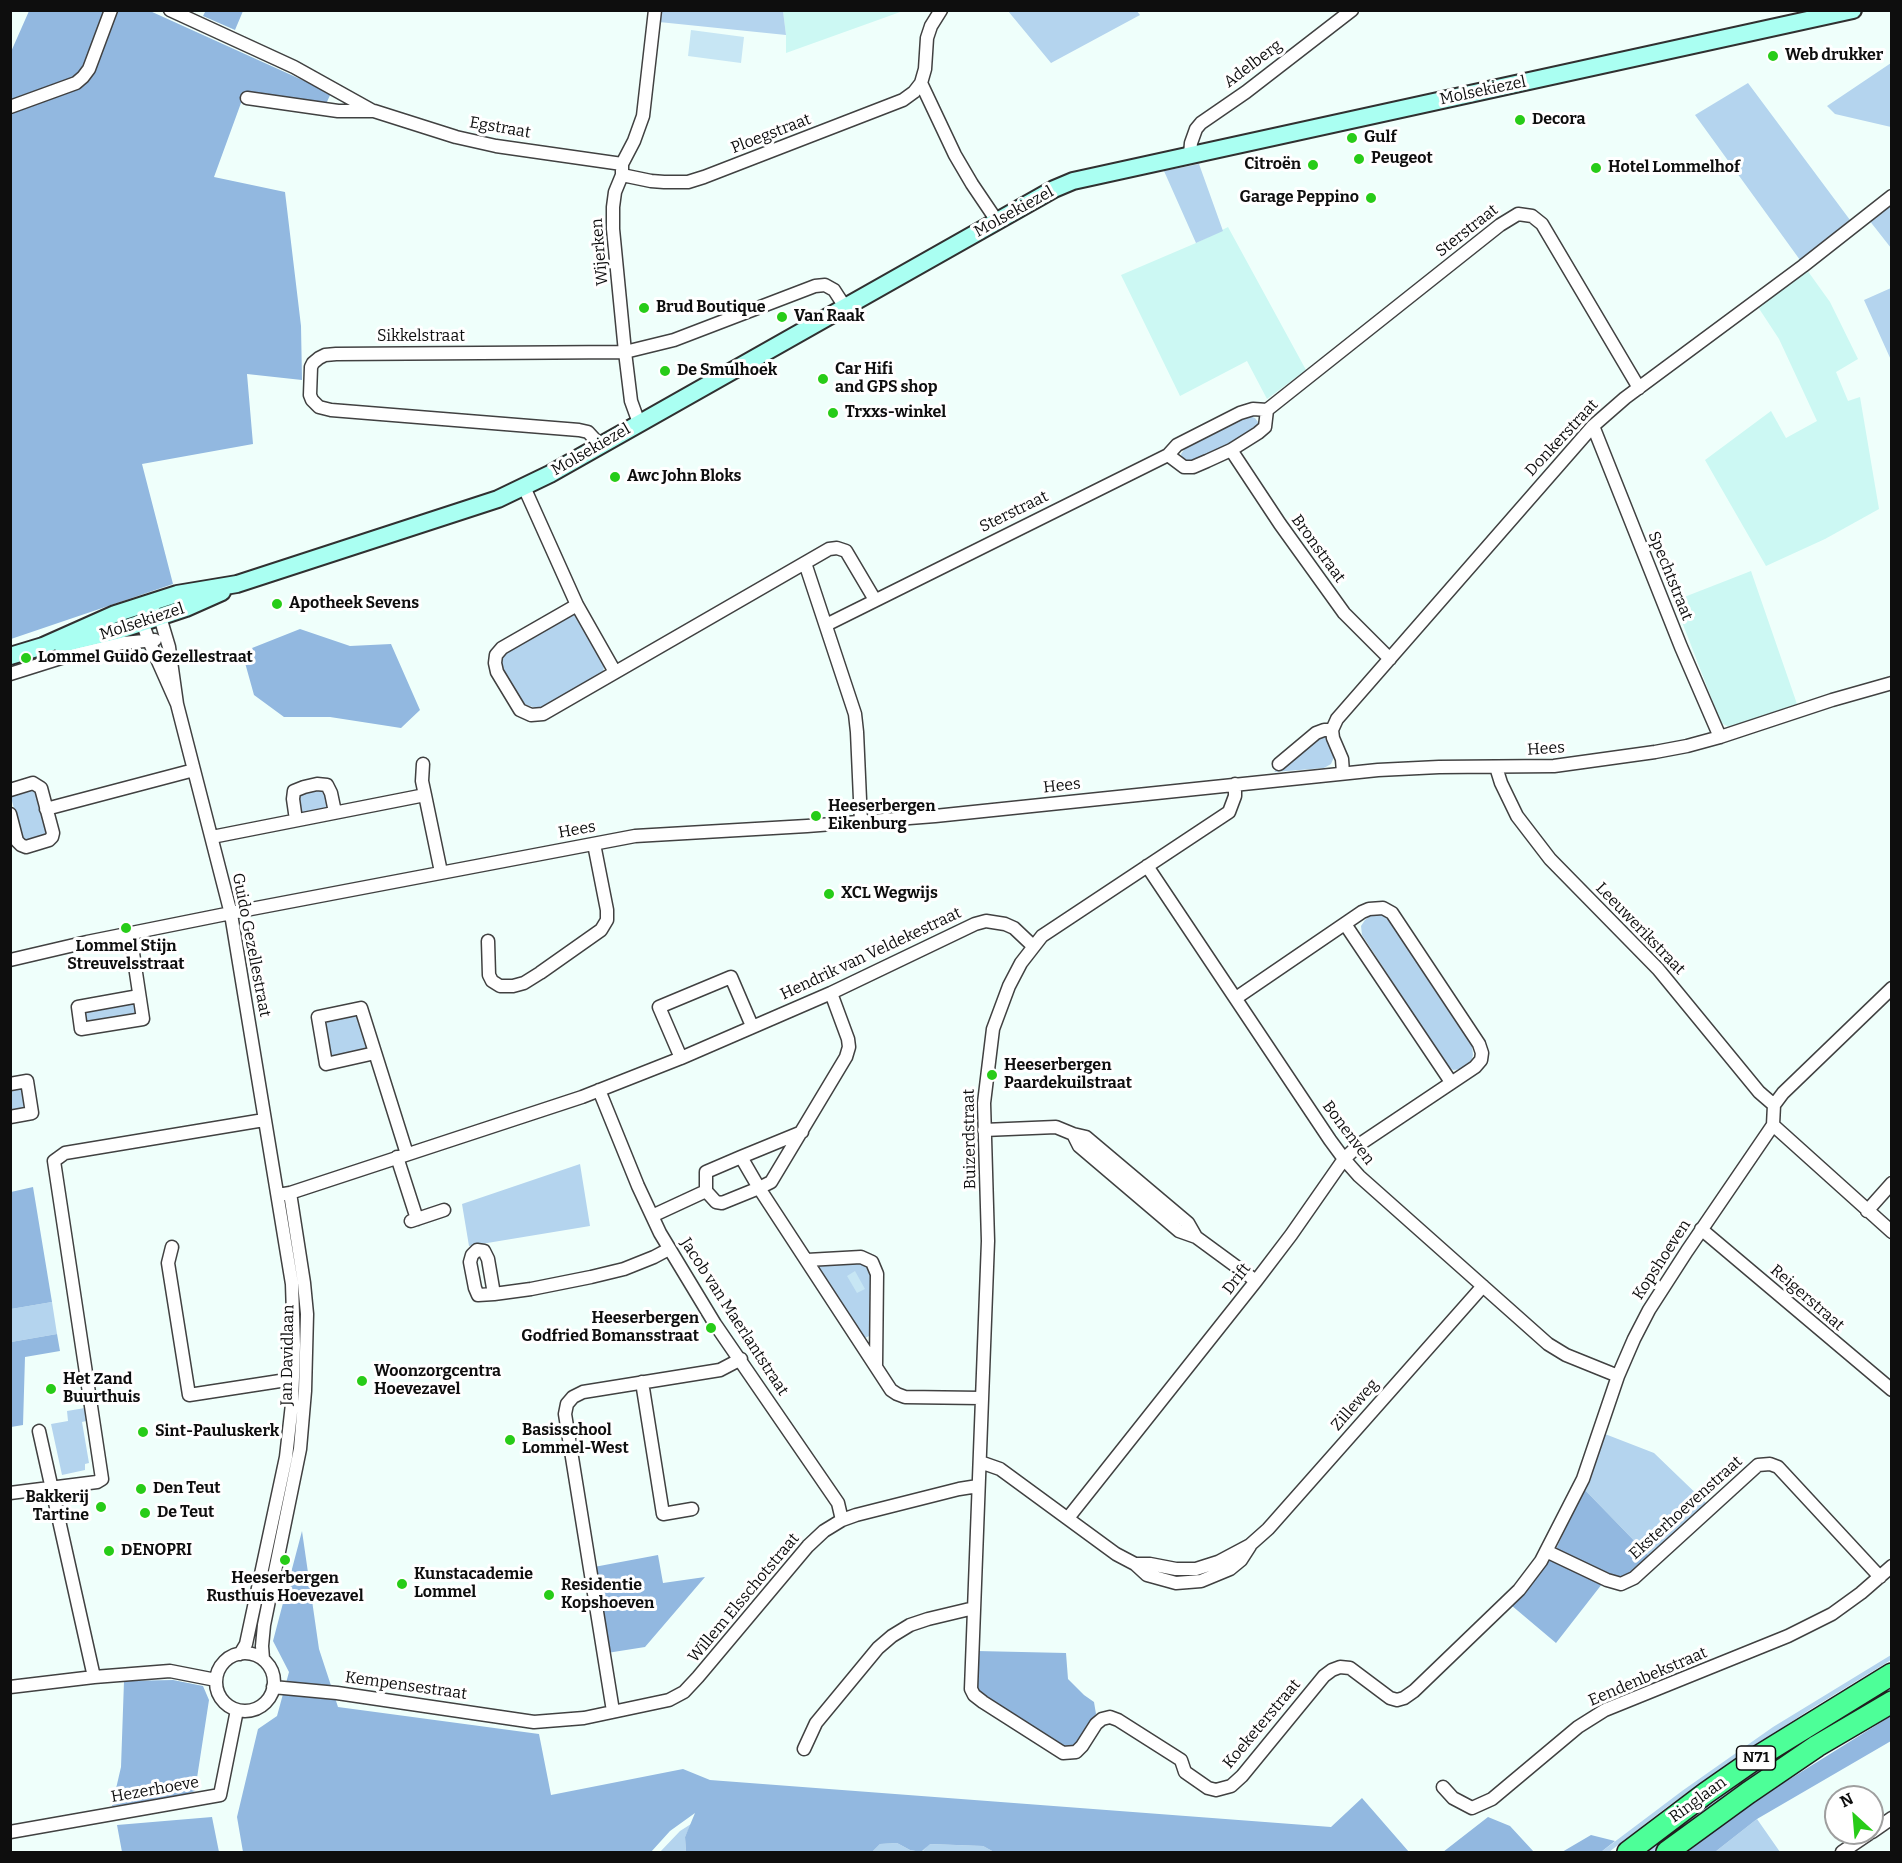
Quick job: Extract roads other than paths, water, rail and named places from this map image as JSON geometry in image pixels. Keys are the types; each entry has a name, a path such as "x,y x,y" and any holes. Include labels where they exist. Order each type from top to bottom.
{"highway":[{"name":"Ringlaan","path":"1628,1852 1759,1756 1892,1674"},
{"name":"Ringlaan","path":"1667,1852 1817,1746 1892,1702"}],"main road":[{"name":"Molsekiezel","path":"10,656 43,646 91,638 160,617 203,601 237,584 498,499 600,446 1054,189 1073,181 1853,10"},
{"name":"Molsekiezel","path":"43,646 91,623 177,594 237,584"}],"street":[{"path":"10,107 76,83 83,77 89,69 111,10"},
{"name":"Egstraat","path":"170,10 294,67 374,111 456,137 622,170"},
{"name":"Wijerken","path":"639,423 631,400 613,229 615,192 643,116 655,10"},
{"path":"941,10 927,38 925,69 921,83 955,155 997,221"},
{"name":"Adelberg","path":"1190,154 1196,129 1201,123 1246,92 1352,10"},
{"name":"Ploegstraat","path":"622,170 651,182 688,182 903,100 921,83"},
{"name":"Egstraat","path":"247,98 338,111 374,111"},
{"name":"Donkerstraat","path":"1279,764 1317,733 1332,730 1337,720 1593,426 1639,388 1892,196"},
{"name":"Sterstraat","path":"826,625 1168,455 1177,446 1240,413 1253,409 1267,410 1500,225 1518,214 1532,216 1542,224 1639,388"},
{"name":"Sikkelstraat","path":"600,446 588,432 579,430 331,410 319,407 310,395 311,367 319,358 336,354 625,352 674,340 815,286 825,285 834,290 845,307"},
{"name":"Sterstraat","path":"1168,455 1184,467 1193,467 1231,450 1265,427 1267,410"},
{"name":"Spechtstraat","path":"1593,426 1681,647 1720,737"},
{"name":"Bronstraat","path":"1231,450 1280,524 1344,613 1390,659"},
{"path":"524,487 577,605 615,672"},
{"path":"577,605 501,648 496,655 497,672 520,710 531,716 543,714 829,549 837,548 846,551 875,600"},
{"path":"805,563 855,714 861,822"},
{"path":"142,622 146,605 160,617"},
{"name":"Guido Gezellestraat","path":"160,617 174,676 177,704 231,914 273,1177 284,1194"},
{"name":"Guido Gezellestraat","path":"142,622 177,704"},
{"name":"Molsekiezel","path":"10,674 64,657 123,643 166,637"},
{"name":"Hees","path":"10,960 32,953 130,933 635,836 935,816 1343,773 1439,767 1554,766 1687,746 1892,683"},
{"path":"1332,730 1342,759 1343,773"},
{"path":"423,764 425,795 441,873"},
{"name":"Leeuwerikstraat","path":"1496,767 1517,816 1550,859 1658,969 1759,1092 1774,1105"},
{"path":"46,809 194,770"},
{"path":"10,790 33,783 38,784 53,832 52,837 26,847 17,841 10,813"},
{"name":"Buizerdstraat","path":"974,1608 988,1241 984,1103 993,1029 1009,986 1033,946 1058,925 1229,812 1235,796 1235,784"},
{"path":"296,820 292,799 294,791 303,787 327,785 335,812"},
{"path":"212,837 425,795"},
{"path":"488,941 489,975 492,981 500,986 513,986 524,983 540,973 601,930 607,920 607,910 594,844"},
{"name":"Bonenven","path":"1147,866 1344,1159 1359,1176 1548,1344 1566,1355 1618,1376"},
{"name":"Drift","path":"1068,1518 1256,1281 1344,1159 1360,1144 1475,1067 1481,1060 1482,1053 1479,1044 1392,913 1383,908 1369,909 1236,998"},
{"name":"Hendrik van Veldekestraat","path":"284,1194 599,1090 681,1058 831,993 958,931 986,921 996,921 1014,928 1033,946"},
{"path":"1346,924 1451,1082"},
{"path":"130,933 140,996 143,1019 81,1029 78,1007 140,996"},
{"path":"681,1058 660,1007 731,977 752,1026"},
{"path":"1892,988 1784,1093 1774,1105 1773,1125 1892,1232"},
{"path":"802,1132 706,1172 706,1191 716,1202 722,1203 771,1182 802,1132 846,1057 849,1047 845,1028 831,993"},
{"path":"375,1053 326,1064 318,1017 361,1008 375,1053 402,1156 414,1220 444,1210"},
{"path":"10,1084 27,1082 32,1113 10,1117"},
{"name":"Jacob van Maerlantstraat","path":"599,1090 652,1216 669,1249 715,1324 838,1503 842,1520"},
{"path":"10,1493 97,1482 102,1479 54,1161 65,1153 264,1120"},
{"name":"Kopshoeven","path":"1520,1590 1546,1551 1583,1479 1618,1376 1649,1310 1773,1125"},
{"path":"984,1130 1056,1127 1072,1134 1079,1146 1179,1231 1196,1237 1256,1281"},
{"path":"741,1157 891,1390 905,1397 981,1398"},
{"path":"1867,1211 1892,1183"},
{"path":"652,1216 706,1191"},
{"name":"Jan Davidlaan","path":"240,1654 246,1644 256,1598 282,1511 303,1427 307,1314 298,1284 284,1194"},
{"name":"Reigerstraat","path":"1701,1230 1892,1390"},
{"name":"Jan Davidlaan","path":"172,1246 168,1263 189,1395 293,1379"},
{"path":"494,1294 531,1289 624,1269 669,1249"},
{"path":"807,1260 861,1257 872,1262 877,1274 876,1365"},
{"name":"Jan Davidlaan","path":"262,1659 263,1635 282,1511 298,1284"},
{"name":"Zilleweg","path":"980,1462 1000,1469 1116,1554 1135,1564 1147,1575 1176,1582 1201,1581 1230,1569 1241,1560 1250,1545 1268,1529 1483,1286"},
{"path":"613,1712 565,1414 567,1404 573,1397 583,1392 720,1370 741,1359"},
{"path":"642,1382 663,1514 692,1509"},
{"path":"39,1431 94,1677"},
{"name":"Eksterhoevenstraat","path":"1546,1551 1607,1581 1621,1584 1634,1578 1758,1465 1770,1464 1778,1467 1881,1577"},
{"name":"Willem Elsschotstraat","path":"534,1722 584,1718 669,1701 684,1692 698,1677 808,1546 824,1531 842,1520 931,1495 978,1486"},
{"path":"1881,1577 1892,1566"},
{"name":"Eendenbekstraat","path":"1443,1787 1453,1798 1472,1808 1492,1799 1578,1727 1605,1710 1788,1636 1832,1614 1881,1577"},
{"name":"Koeketerstraat","path":"974,1608 970,1680 974,1695 1063,1753 1076,1752 1102,1719 1110,1717 1118,1720 1181,1760 1185,1772 1208,1788 1216,1790 1231,1786 1242,1776 1324,1676 1332,1670 1340,1667 1350,1668 1390,1698 1397,1700 1404,1698 1520,1590"},
{"path":"256,1598 269,1601"},
{"path":"804,1749 816,1723 878,1648 892,1635 927,1619 974,1608"},
{"path":"248,1653 262,1659 272,1672 271,1695 260,1706 245,1711 237,1710 224,1702 216,1688 218,1671 223,1663 231,1657 248,1653"},
{"path":"10,1687 170,1671 216,1680"},
{"name":"Kempensestraat","path":"273,1687 337,1693 534,1722"},
{"name":"Hezerhoeve","path":"10,1832 220,1795 237,1710"}],"place":[{"name":"Web drukker","path":"1773,56"},
{"name":"Decora","path":"1520,120"},
{"name":"Gulf","path":"1352,138"},
{"name":"Peugeot","path":"1359,159"},
{"name":"Citroën","path":"1313,165"},
{"name":"Hotel Lommelhof","path":"1596,168"},
{"name":"Garage Peppino","path":"1371,198"},
{"name":"Brud Boutique","path":"644,308"},
{"name":"Van Raak","path":"782,317"},
{"name":"De Smulhoek","path":"665,371"},
{"name":"Car Hifi and GPS shop","path":"823,379"},
{"name":"Trxxs-winkel","path":"833,413"},
{"name":"Awc John Bloks","path":"615,477"},
{"name":"Apotheek Sevens","path":"277,604"},
{"name":"Lommel Guido Gezellestraat","path":"26,658"},
{"name":"Heeserbergen Eikenburg","path":"816,816"},
{"name":"XCL Wegwijs","path":"829,894"},
{"name":"Lommel Stijn Streuvelsstraat","path":"126,928"},
{"name":"Heeserbergen Paardekuilstraat","path":"992,1075"},
{"name":"Heeserbergen Godfried Bomansstraat","path":"711,1328"},
{"name":"Woonzorgcentra Hoevezavel","path":"362,1381"},
{"name":"Het Zand Buurthuis","path":"51,1389"},
{"name":"Sint-Pauluskerk","path":"143,1432"},
{"name":"Basisschool Lommel-West","path":"510,1440"},
{"name":"Den Teut","path":"141,1489"},
{"name":"Bakkerij Tartine","path":"101,1507"},
{"name":"De Teut","path":"145,1513"},
{"name":"DENOPRI","path":"109,1551"},
{"name":"Heeserbergen Rusthuis Hoevezavel","path":"285,1560"},
{"name":"Kunstacademie Lommel","path":"402,1584"},
{"name":"Residentie Kopshoeven","path":"549,1595"}]}
